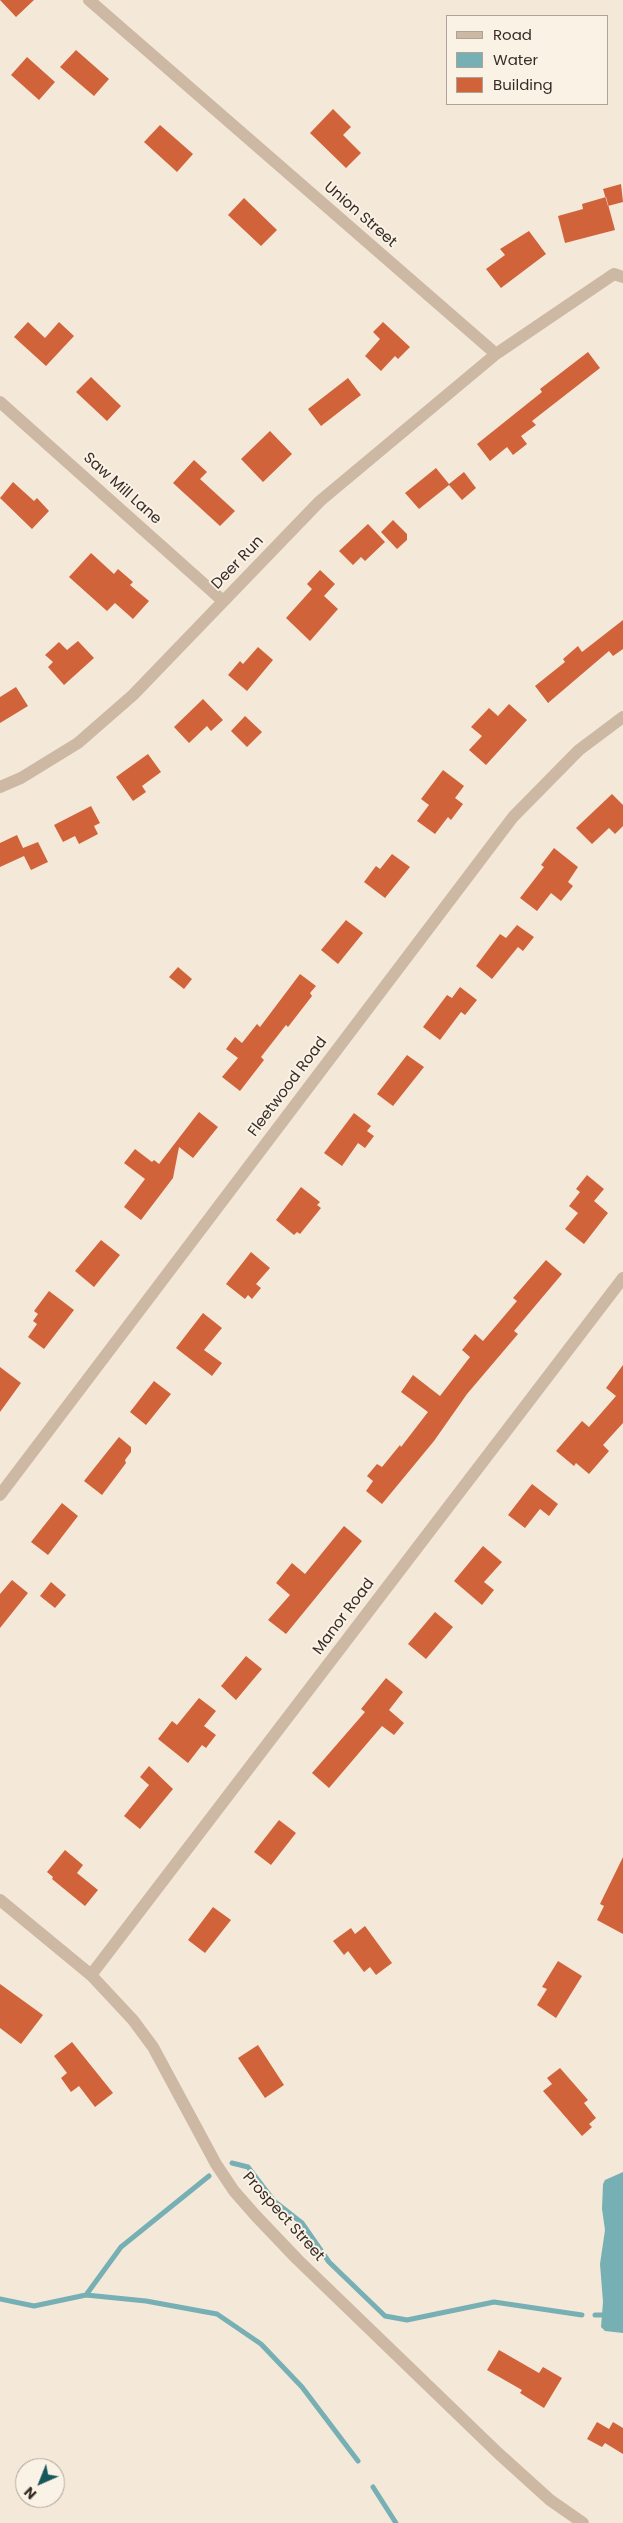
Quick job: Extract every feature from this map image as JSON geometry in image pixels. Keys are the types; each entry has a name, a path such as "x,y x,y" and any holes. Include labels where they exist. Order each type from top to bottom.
{"street":[{"name":"Union Street","path":"89,0 496,354"},
{"path":"496,354 614,274 623,277"},
{"name":"Deer Run","path":"0,787 21,778 78,743 133,695 320,501 496,354"},
{"name":"Saw Mill Lane","path":"0,402 223,601"},
{"name":"Fleetwood Road","path":"0,1495 513,817 579,750 623,717"},
{"name":"Manor Road","path":"91,1975 623,1278"},
{"name":"Prospect Street","path":"0,1900 91,1975 116,2000 153,2047 216,2164 234,2191 256,2216 304,2266 498,2453 550,2500 583,2523"}],"water":[{"path":"623,2172 623,2333 605,2331 601,2327 603,2302 600,2264 605,2230 602,2209 603,2184 605,2180"}],"building":[{"path":"0,0 34,0 16,17"},
{"path":"76,50 109,79 94,96 60,67"},
{"path":"27,57 55,82 39,100 11,75"},
{"path":"333,109 351,127 343,135 361,153 346,168 310,133"},
{"path":"160,125 193,154 177,172 144,142"},
{"path":"621,184 623,202 608,206 603,189"},
{"path":"606,197 615,230 565,243 558,216 583,209 582,204"},
{"path":"244,198 277,230 261,246 228,215"},
{"path":"529,231 546,254 501,288 486,269 505,255 500,249"},
{"path":"28,322 45,338 59,322 74,336 46,366 14,337"},
{"path":"383,322 410,347 398,359 395,356 381,371 365,356 380,339 373,332"},
{"path":"588,352 600,368 532,421 536,425 521,436 527,444 513,455 507,447 490,461 477,444 542,392 540,389"},
{"path":"91,377 121,406 107,421 76,392"},
{"path":"348,378 361,395 321,426 308,409"},
{"path":"270,431 292,454 263,482 241,459"},
{"path":"194,460 207,472 200,479 235,511 220,526 173,483"},
{"path":"436,468 449,484 464,472 476,488 462,500 449,485 419,509 405,493"},
{"path":"13,482 34,501 37,498 49,511 32,529 0,498"},
{"path":"393,520 407,534 407,540 397,549 381,532"},
{"path":"368,524 385,542 365,561 361,557 353,565 339,551"},
{"path":"91,553 114,574 118,569 133,582 130,585 149,601 133,619 115,603 107,611 69,577"},
{"path":"320,570 335,584 324,596 338,609 310,641 286,618 312,589 307,584"},
{"path":"623,620 623,649 613,656 609,651 548,703 535,686 565,662 563,659 578,646 582,652"},
{"path":"78,641 94,658 64,685 48,667 53,662 45,655 59,642 67,650"},
{"path":"258,647 273,660 247,691 228,675 240,661 243,664"},
{"path":"16,687 28,706 0,723 0,697"},
{"path":"203,699 223,720 211,731 207,726 189,743 174,727"},
{"path":"509,704 527,720 486,765 469,750 482,736 471,727 489,708 498,716"},
{"path":"245,716 262,732 247,747 231,731"},
{"path":"148,754 161,772 142,786 146,792 133,801 116,777"},
{"path":"443,770 464,786 455,798 463,804 451,820 448,817 435,834 417,821 429,805 421,799"},
{"path":"612,794 623,805 623,826 615,834 609,828 592,844 576,828"},
{"path":"91,806 100,823 94,826 98,834 79,844 75,836 63,842 54,825"},
{"path":"17,835 23,848 38,842 48,862 31,870 24,856 0,867 0,843"},
{"path":"554,848 578,867 568,882 573,886 561,901 551,893 537,911 520,898 544,867 541,865"},
{"path":"392,854 410,867 385,898 364,882 376,866 380,869"},
{"path":"346,920 363,933 338,964 321,950"},
{"path":"517,925 534,937 523,951 518,947 492,979 476,966 500,934 506,938"},
{"path":"178,967 192,979 184,989 169,977"},
{"path":"300,974 316,986 310,993 312,996 261,1057 264,1060 240,1091 222,1077 238,1058 226,1049 235,1037 242,1043 257,1024 260,1027"},
{"path":"460,987 477,1000 465,1015 461,1012 440,1040 423,1027 447,995 452,998"},
{"path":"407,1055 424,1067 393,1106 377,1094"},
{"path":"199,1112 218,1127 193,1158 179,1147 173,1178 141,1220 124,1207 145,1179 124,1163 135,1149 152,1162 154,1160 159,1164"},
{"path":"354,1113 371,1126 367,1131 374,1136 365,1148 358,1143 342,1166 324,1153"},
{"path":"587,1175 604,1189 594,1201 608,1213 584,1244 565,1229 578,1213 569,1206 580,1192 576,1189"},
{"path":"301,1187 320,1202 317,1205 321,1208 300,1234 297,1232 294,1235 276,1220"},
{"path":"101,1240 120,1255 94,1287 75,1271"},
{"path":"251,1252 270,1268 256,1284 261,1288 252,1299 248,1295 245,1299 226,1284"},
{"path":"546,1260 562,1274 514,1331 518,1334 467,1394 434,1441 382,1504 366,1491 373,1481 367,1476 377,1464 382,1467 400,1445 401,1447 428,1412 401,1392 413,1375 440,1396 470,1357 462,1350 475,1334 483,1341 517,1301 513,1298"},
{"path":"49,1291 74,1310 44,1349 28,1337 37,1324 33,1321 38,1314 34,1311"},
{"path":"203,1313 222,1328 204,1350 222,1363 212,1376 176,1348"},
{"path":"623,1365 623,1423 603,1445 609,1451 589,1474 576,1463 574,1466 556,1451 582,1421 589,1427 616,1396 606,1388"},
{"path":"0,1367 21,1383 0,1412"},
{"path":"154,1381 171,1394 146,1425 130,1412"},
{"path":"119,1437 131,1447 131,1452 125,1460 126,1463 102,1495 84,1481"},
{"path":"532,1484 558,1504 549,1516 540,1509 525,1528 508,1515"},
{"path":"62,1503 78,1516 48,1555 31,1542"},
{"path":"344,1526 362,1541 286,1634 268,1620 290,1595 276,1583 292,1563 305,1574"},
{"path":"483,1546 502,1562 484,1582 494,1590 482,1605 454,1581"},
{"path":"12,1580 28,1593 0,1628 0,1594"},
{"path":"51,1582 66,1595 55,1608 40,1596"},
{"path":"435,1612 453,1627 426,1659 408,1644"},
{"path":"246,1656 262,1669 236,1700 221,1686"},
{"path":"386,1678 403,1692 389,1710 404,1723 394,1735 382,1726 329,1788 312,1773 365,1712 361,1709"},
{"path":"199,1698 216,1711 204,1726 216,1735 206,1748 202,1745 188,1763 158,1739 172,1721 177,1725"},
{"path":"149,1766 173,1789 140,1829 124,1816 149,1785 140,1777"},
{"path":"279,1820 296,1833 271,1865 254,1852"},
{"path":"65,1850 83,1865 77,1873 98,1890 85,1906 52,1879 53,1877 47,1872"},
{"path":"623,1857 623,1934 597,1920 604,1906 600,1904"},
{"path":"213,1907 231,1920 205,1953 188,1940"},
{"path":"365,1926 392,1963 376,1975 370,1967 364,1972 348,1951 344,1955 333,1941 351,1928 355,1934"},
{"path":"558,1961 582,1976 556,2018 537,2005 547,1989 542,1987"},
{"path":"0,1984 43,2015 21,2044 0,2028"},
{"path":"72,2042 113,2093 95,2107 79,2086 71,2092 61,2078 67,2073 54,2056"},
{"path":"258,2045 284,2085 265,2098 238,2058"},
{"path":"560,2068 588,2100 584,2103 596,2118 589,2124 592,2127 582,2136 543,2091 552,2084 547,2078"},
{"path":"499,2350 539,2373 543,2367 562,2378 544,2408 520,2393 522,2390 487,2370"},
{"path":"597,2422 609,2429 613,2422 623,2428 623,2454 605,2443 602,2447 587,2439"}],"waterway":[{"path":"232,2163 248,2167 274,2201 302,2223 329,2262 385,2316 407,2320 494,2302 582,2315"},
{"path":"0,2299 34,2306 86,2295 121,2247 209,2176"},
{"path":"86,2295 146,2301 217,2314 261,2344 302,2387 358,2461"},
{"path":"595,2315 608,2315"},
{"path":"373,2487 396,2523"}]}
